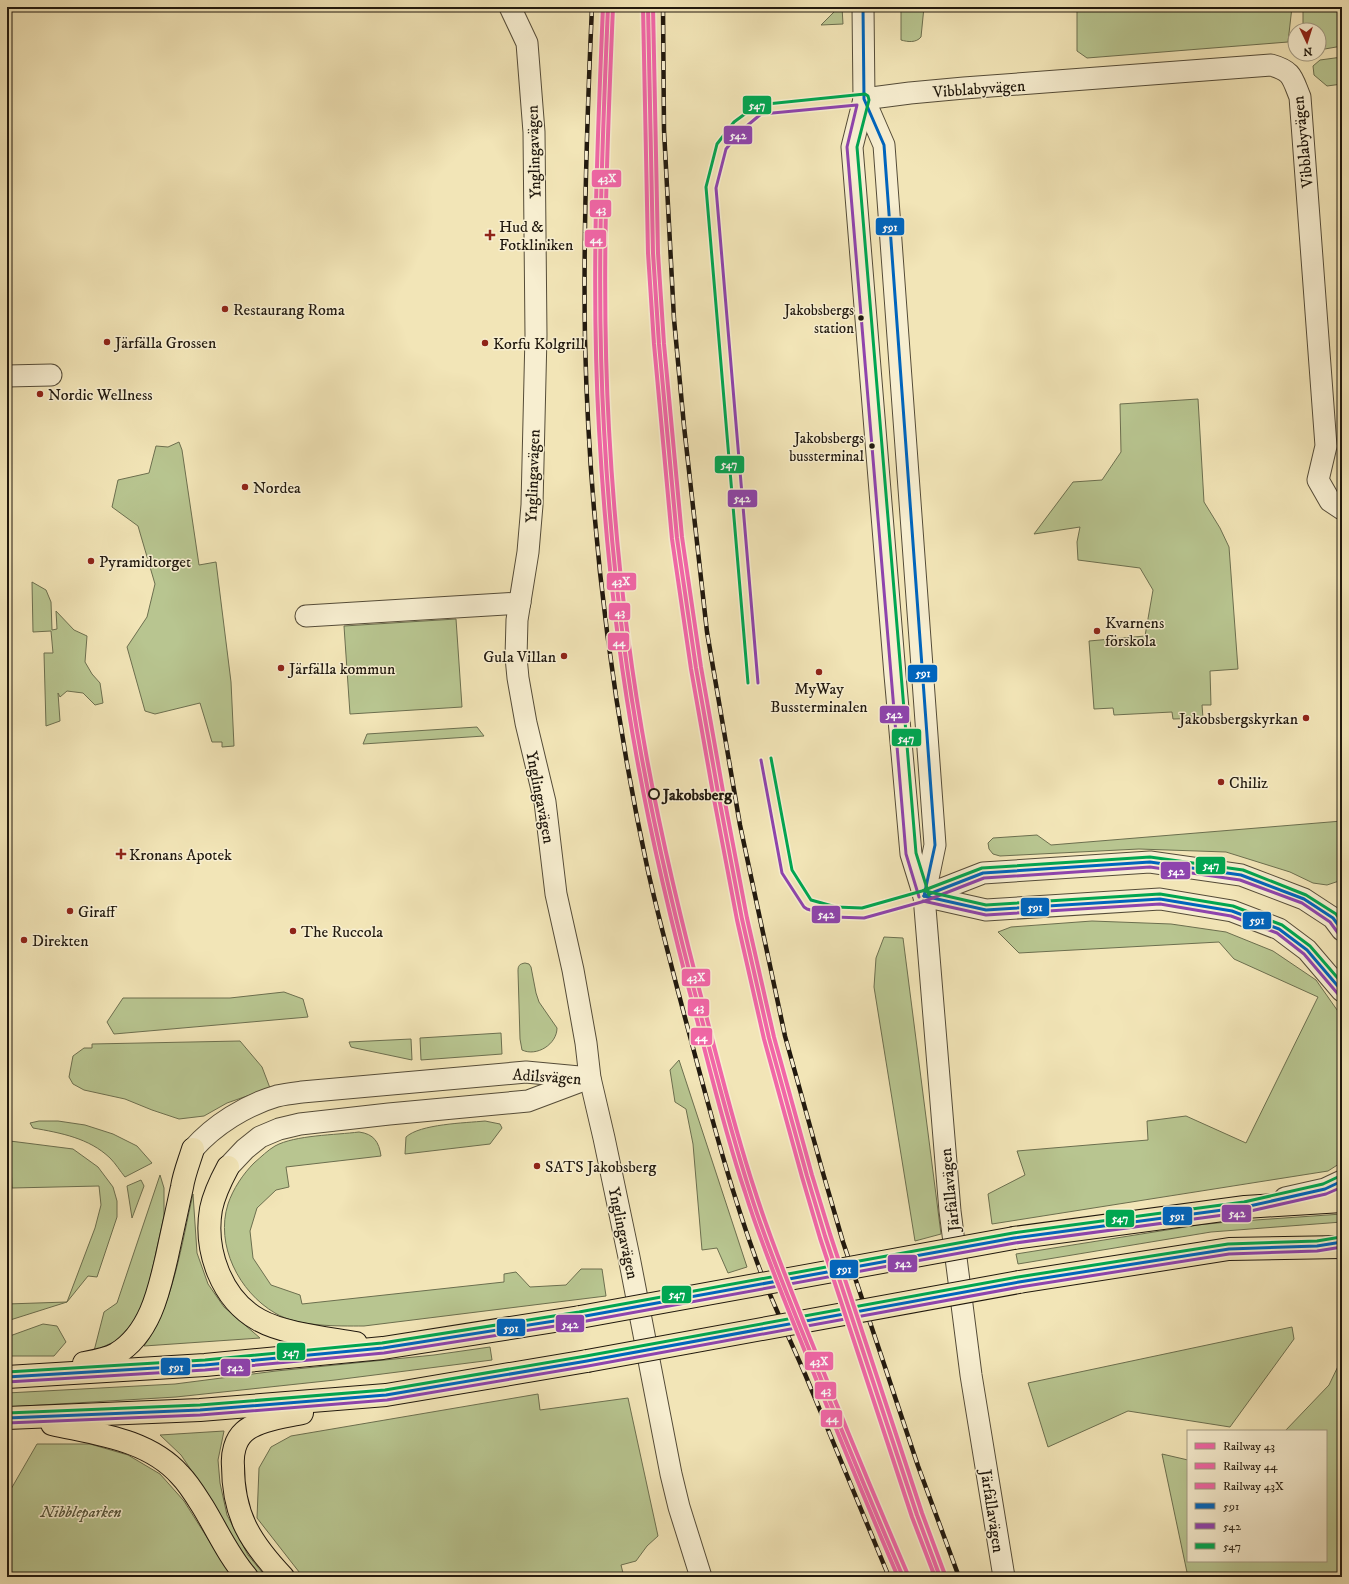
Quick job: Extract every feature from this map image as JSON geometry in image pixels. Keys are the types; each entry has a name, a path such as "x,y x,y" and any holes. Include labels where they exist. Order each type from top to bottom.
{"main road":[{"path":"12,1376 104,1359 117,1354 129,1344 140,1331 149,1316 158,1293 182,1187 193,1150"},
{"path":"228,1167 217,1189 211,1209 210,1227 216,1268 223,1284 233,1298 245,1310 259,1320 280,1328 383,1348"},
{"path":"12,1376 205,1365 383,1348 580,1317 1014,1238 1245,1207 1342,1201"},
{"path":"283,1577 256,1546 245,1528 234,1491 232,1451 243,1432 262,1422 386,1395 586,1361 1019,1282 1229,1249 1317,1246 1342,1247"},
{"path":"16,1418 200,1410 386,1395"},
{"path":"16,1418 125,1441 154,1453 180,1474 204,1509 224,1544 247,1577"}],"street":[{"name":"Ynglingavägen","path":"510,7 527,43 534,132 536,335 532,506 528,552 516,639 518,678 526,723 545,802 556,894 573,970 586,1043 590,1078 629,1257 671,1474 679,1507 701,1577"},
{"name":"Järfällavägen","path":"863,7 864,99 852,147 895,667 912,854 924,896 950,1210 971,1375 1004,1577"},
{"name":"Vibblabyvägen","path":"864,99 956,89 1271,65 1283,68 1289,73 1300,97 1326,446 1318,480 1330,501 1342,509"},
{"name":"Järfällavägen","path":"864,99 884,145 885,153 935,845 924,896"},
{"path":"7,376 51,375"},
{"path":"306,616 520,603"},
{"path":"924,896 983,873 1150,862 1241,875 1304,899 1333,918 1342,930"},
{"path":"924,896 986,910 1160,899 1232,911 1278,928 1307,950 1342,991"},
{"name":"Adilsvägen","path":"193,1150 203,1138 219,1125 256,1104 277,1096 302,1092 526,1072 590,1078"},
{"name":"Adilsvägen","path":"228,1167 245,1148 260,1137 286,1127 300,1124 388,1114 528,1101 590,1078"},
{"path":"1245,1207 1325,1189 1342,1181"},
{"path":"1317,1246 1342,1242"}],"green space":[{"path":"834,7 842,7 843,24 821,25 834,12"},
{"path":"901,7 924,7 921,37 919,39 909,42 901,40"},
{"path":"1077,7 1292,7 1290,22 1287,22 1287,42 1087,58 1077,51"},
{"path":"1303,7 1342,7 1342,46 1327,49 1327,22 1303,22"},
{"path":"1342,57 1342,84 1327,86 1314,75 1313,66 1318,62 1327,62 1327,59"},
{"path":"1198,399 1204,502 1220,528 1229,547 1238,669 1210,671 1211,705 1202,705 1203,718 1173,719 1172,712 1114,715 1113,708 1094,709 1089,641 1145,636 1153,590 1140,568 1078,560 1077,542 1080,527 1034,534 1073,482 1102,480 1121,452 1120,404"},
{"path":"179,442 182,450 199,565 216,562 231,682 234,746 222,747 222,742 212,742 200,703 155,714 145,711 127,647 147,617 155,584 138,526 112,507 118,480 149,473 156,446 168,447"},
{"path":"32,582 46,590 51,602 52,630 57,629 56,611 74,630 87,636 85,662 92,674 100,683 103,703 95,705 83,693 67,691 60,697 58,693 60,721 46,726 44,653 53,653 51,631 33,632"},
{"path":"456,619 462,707 350,714 344,626"},
{"path":"477,727 484,736 363,744 367,734"},
{"path":"1342,821 1342,880 1327,885 1313,883 1290,872 1226,852 1139,849 1000,856 993,854 989,849 988,843 993,838 1037,835 1051,845"},
{"path":"1092,921 1171,924 1226,932 1273,951 1316,980 1342,1017 1342,1162 1328,1171 992,1224 988,1194 1025,1175 1017,1151 1148,1140 1147,1121 1186,1116 1246,1143 1318,997 1234,959 1219,942 1019,953 998,932 1011,927"},
{"path":"884,937 903,938 941,1234 915,1241 874,987 876,958"},
{"path":"525,963 529,964 531,967 539,1002 557,1028 554,1039 550,1044 545,1048 534,1052 522,1050 520,1039 518,969 520,965"},
{"path":"284,992 303,999 308,1017 114,1034 107,1022 123,998 230,998"},
{"path":"501,1033 502,1054 421,1060 420,1038"},
{"path":"411,1039 412,1060 351,1047 349,1042"},
{"path":"240,1041 262,1067 270,1088 227,1103 204,1116 179,1119 125,1099 84,1090 73,1084 69,1077 73,1056 84,1048 92,1048 92,1044"},
{"path":"679,1060 747,1267 728,1273 717,1248 702,1250 693,1144 686,1109 675,1102 670,1070"},
{"path":"39,1121 58,1121 85,1125 113,1134 137,1146 152,1163 125,1177 110,1158 102,1151 74,1137 33,1128 30,1123"},
{"path":"485,1121 500,1124 502,1128 490,1144 405,1154 406,1137 421,1129 443,1125"},
{"path":"359,1132 372,1137 375,1140 379,1147 381,1156 286,1167 289,1187 276,1190 257,1208 250,1231 253,1258 271,1285 300,1295 302,1304 504,1282 504,1274 516,1272 530,1287 566,1285 581,1269 602,1269 606,1296 364,1326 318,1325 284,1318 275,1313 262,1304 251,1293 233,1266 225,1235 225,1220 228,1204 233,1193 242,1177 250,1167 264,1154 283,1142 316,1136"},
{"path":"10,1141 73,1149 98,1167 113,1187 117,1201 117,1217 97,1277 88,1276 67,1302 95,1228 101,1205 99,1186 12,1188"},
{"path":"160,1175 164,1188 164,1216 145,1302 134,1322 116,1341 94,1351 104,1312 117,1303"},
{"path":"141,1180 144,1186 132,1218 127,1186"},
{"path":"193,1194 197,1253 208,1284 224,1307 260,1338 144,1346 154,1330 169,1293 180,1253"},
{"path":"1342,1214 1342,1222 1211,1232 1018,1264 1016,1254 1198,1225"},
{"path":"67,1302 7,1321 7,1304"},
{"path":"43,1324 57,1326 66,1342 54,1356 7,1356 7,1337"},
{"path":"1292,1327 1294,1339 1230,1427 1128,1411 1048,1447 1028,1383"},
{"path":"490,1347 492,1360 335,1380 176,1397 7,1407 7,1393 175,1384 276,1371 434,1355"},
{"path":"1342,1358 1342,1577 1188,1577 1162,1454 1187,1460 1187,1562 1327,1562 1327,1430 1286,1430 1329,1385"},
{"path":"538,1394 540,1410 628,1398 658,1536 647,1546 636,1561 621,1565 624,1577 303,1577 257,1518 259,1468 271,1447 291,1436"},
{"path":"224,1431 218,1460 220,1483 227,1515 248,1555 266,1577 258,1577 228,1533 214,1504 181,1455 160,1435"},
{"name":"Nibbleparken","path":"37,1444 90,1444 128,1455 160,1474 184,1501 232,1577 7,1577 7,1496"}],"railway":[{"path":"592,7 585,215 585,340 587,406 591,473 604,607 623,740 635,806 657,911 672,970 737,1204 768,1290 805,1374 889,1577"},
{"path":"663,7 664,130 674,319 684,426 707,632 740,825 785,1036 843,1242 918,1466 959,1577"}],"rail line":[{"name":"44","path":"603,7 597,165 595,271 595,323 599,429 608,553 623,677 637,759 672,923 688,988 738,1171 779,1288 898,1577"},
{"name":"43","path":"608,7 602,165 600,271 600,323 604,429 613,553 618,595 628,677 648,792 669,890 685,955 725,1107 750,1192 784,1288 903,1577"},
{"name":"43X","path":"613,7 607,165 605,271 605,323 609,429 618,553 633,677 647,759 682,922 735,1127 748,1170 789,1286 908,1575"},
{"name":"44","path":"643,7 648,253 654,344 672,539 691,669 714,799 737,920 764,1039 802,1177 820,1238 912,1517 935,1577"},
{"name":"43","path":"648,7 653,253 659,344 677,538 696,668 719,798 742,919 769,1038 807,1176 825,1236 917,1515 940,1577"},
{"name":"43X","path":"653,7 658,253 664,344 682,537 701,667 724,797 747,918 774,1037 812,1175 922,1513 945,1575"}],"transit line":[{"name":"591","path":"863,7 864,99 884,145 935,845 924,896"},
{"name":"547","path":"748,683 706,187 717,144 734,122 757,105 865,94 868,96 869,100 857,147 916,853 929,895"},
{"name":"542","path":"758,683 716,188 726,149 742,130 761,114 857,105 847,147 906,854 919,897"},
{"name":"547","path":"771,758 792,870 811,900 836,907 862,908 922,891 982,868 1150,857 1243,870 1306,895 1336,914 1342,922"},
{"name":"542","path":"761,760 782,873 804,907 807,909 834,917 864,918 925,901 984,878 1150,867 1240,880 1302,903 1330,922 1338,933"},
{"name":"591","path":"924,896 983,873 1150,862 1241,875 1304,899 1333,918 1342,930"},
{"name":"547","path":"925,891 986,905 1160,894 1233,906 1282,925 1310,946 1342,983"},
{"name":"591","path":"924,896 986,910 1160,899 1232,911 1279,929 1307,950 1342,991"},
{"name":"542","path":"923,901 986,915 1160,904 1231,916 1277,933 1304,954 1338,994"},
{"name":"547","path":"7,1372 205,1360 382,1343 579,1312 1013,1233 1244,1202 1323,1184 1340,1176"},
{"name":"591","path":"7,1377 205,1365 383,1348 580,1317 1014,1238 1245,1207 1325,1189 1342,1181"},
{"name":"542","path":"7,1382 205,1370 384,1353 581,1322 1015,1243 1246,1212 1326,1194 1342,1187"},
{"name":"547","path":"7,1413 200,1405 385,1390 586,1356 1018,1277 1228,1244 1317,1241 1341,1237"},
{"name":"591","path":"7,1418 200,1410 386,1395 587,1361 1019,1282 1229,1249 1317,1246 1342,1242"},
{"name":"542","path":"7,1423 200,1415 387,1400 588,1366 1020,1287 1229,1254 1317,1251 1342,1247"}],"place":[{"name":"Hud & Fotkliniken","path":"490,235"},
{"name":"Restaurang Roma","path":"225,309"},
{"name":"Jakobsbergs station","path":"861,318"},
{"name":"Järfälla Grossen","path":"107,342"},
{"name":"Korfu Kolgrill","path":"485,343"},
{"name":"Nordic Wellness","path":"40,394"},
{"name":"Jakobsbergs bussterminal","path":"872,446"},
{"name":"Nordea","path":"245,487"},
{"name":"Pyramidtorget","path":"91,561"},
{"name":"Kvarnens förskola","path":"1097,631"},
{"name":"Gula Villan","path":"564,656"},
{"name":"Järfälla kommun","path":"281,668"},
{"name":"MyWay Bussterminalen","path":"819,672"},
{"name":"Jakobsbergskyrkan","path":"1306,718"},
{"name":"Chiliz","path":"1221,782"},
{"name":"Jakobsberg","path":"654,794"},
{"name":"Kronans Apotek","path":"121,854"},
{"name":"Giraff","path":"70,911"},
{"name":"The Ruccola","path":"293,931"},
{"name":"Direkten","path":"24,940"},
{"name":"SATS Jakobsberg","path":"537,1166"}]}
